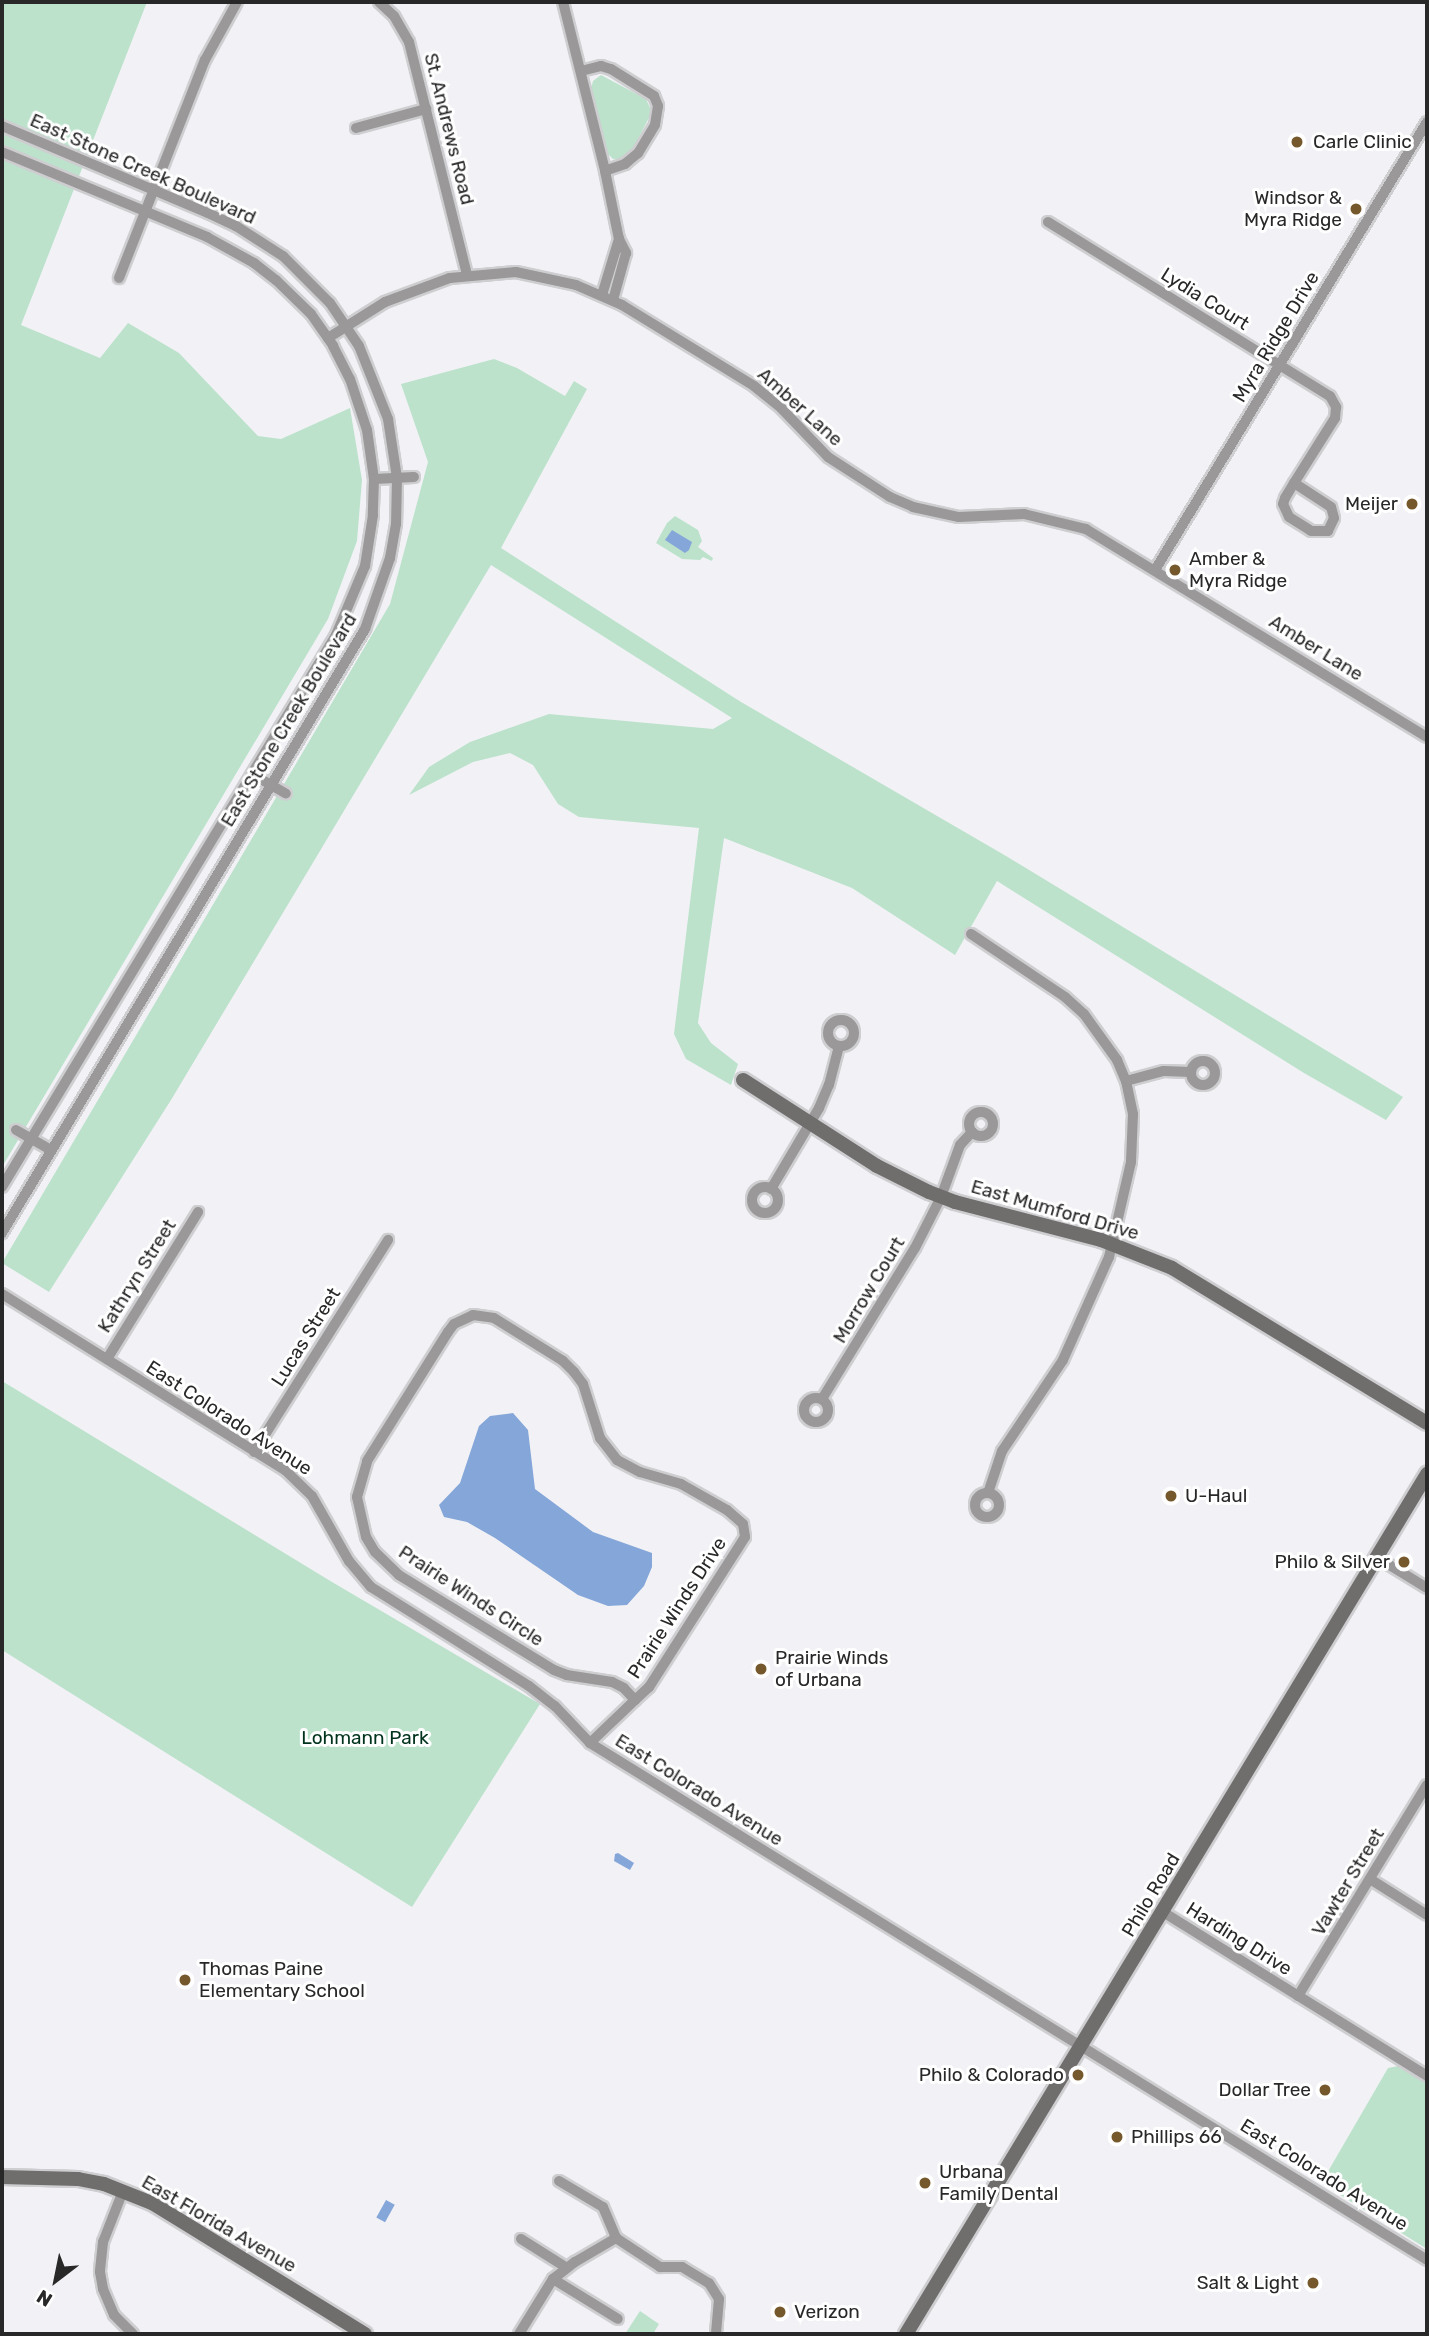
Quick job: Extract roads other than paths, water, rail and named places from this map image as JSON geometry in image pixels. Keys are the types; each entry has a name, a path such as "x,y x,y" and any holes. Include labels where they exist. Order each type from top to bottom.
{"street":[{"path":"119,278 143,211 205,60 237,2"},
{"name":"St. Andrews Road","path":"379,2 394,16 409,42 467,275"},
{"path":"563,2 619,239 626,253 613,300"},
{"path":"581,71 601,66 611,69 654,96 658,106 655,125 633,159 605,171"},
{"path":"356,128 426,110"},
{"name":"Myra Ridge Drive","path":"1155,569 1427,122"},
{"name":"East Stone Creek Boulevard","path":"2,126 217,217 262,241 311,281 347,326 380,392 388,419 397,478 396,524 390,558 375,608 2,1233"},
{"name":"East Stone Creek Boulevard","path":"2,152 207,237 254,263 304,307 328,338 360,404 374,479 370,540 356,591 336,635 2,1187"},
{"name":"Lydia Court","path":"1048,222 1330,396 1336,407 1335,418 1294,483 1285,498 1285,513 1311,531 1328,531 1334,518 1331,507 1294,483"},
{"path":"602,295 619,239"},
{"name":"Amber Lane","path":"328,338 409,291 467,275 527,273 562,280 613,300 754,386 782,409 828,457 890,497 913,507 959,517 1024,514 1064,521 1101,536 1427,737"},
{"path":"374,479 414,477"},
{"path":"252,775 286,794"},
{"path":"971,934 1065,997 1084,1014 1112,1051 1126,1081 1132,1106 1133,1142 1113,1244 1070,1346 1046,1388 1002,1451 988,1493"},
{"path":"771,1189 811,1123 829,1085 839,1046"},
{"path":"1126,1081 1164,1070 1191,1072"},
{"name":"East Mumford Drive","path":"743,1080 892,1174 941,1197 1113,1244 1210,1288 1427,1423"},
{"path":"16,1129 51,1150"},
{"name":"Morrow Court","path":"822,1399 915,1248 941,1197 960,1145 972,1132"},
{"name":"Kathryn Street","path":"107,1359 198,1212"},
{"name":"Lucas Street","path":"254,1452 388,1240"},
{"name":"East Colorado Avenue","path":"2,1294 302,1484 312,1496 349,1560 371,1587 528,1686 555,1706 590,1742 1427,2260"},
{"name":"Prairie Winds Drive","path":"468,1317 483,1315 494,1318 564,1361 583,1384 600,1438 617,1460 640,1472 681,1484 727,1510 743,1524 745,1537 649,1687 590,1742"},
{"name":"Prairie Winds Circle","path":"468,1317 448,1332 368,1461 357,1497 366,1537 375,1552 399,1575 554,1670 567,1675 612,1682"},
{"name":"Philo Road","path":"906,2334 1427,1474"},
{"path":"1378,1558 1427,1588"},
{"name":"Prairie Winds Drive","path":"612,1682 624,1688 635,1700"},
{"name":"Vawter Street","path":"1298,1996 1427,1785"},
{"path":"1370,1879 1427,1915"},
{"name":"Harding Drive","path":"1163,1912 1427,2076"},
{"name":"East Florida Avenue","path":"2,2177 57,2176 123,2191 177,2217 365,2334"},
{"path":"559,2181 603,2207 616,2238 660,2267 682,2267 709,2283 719,2299 716,2334"},
{"path":"123,2191 103,2242 100,2272 114,2315 133,2334"},
{"path":"519,2334 553,2279 616,2238"},
{"path":"521,2239 568,2268"},
{"path":"553,2279 618,2319"}],"water":[{"path":"672,530 692,542 685,553 665,540"},
{"path":"513,1413 528,1430 535,1489 593,1532 652,1553 652,1567 644,1586 627,1605 608,1606 578,1595 495,1538 467,1522 444,1517 439,1505 460,1483 479,1426 490,1416"},
{"path":"618,1853 634,1863 630,1870 614,1861 615,1854"},
{"path":"386,2200 395,2205 385,2222 376,2217"}],"place":[{"name":"Carle Clinic","path":"1297,142"},
{"name":"Windsor & Myra Ridge","path":"1356,209"},
{"name":"Meijer","path":"1412,504"},
{"name":"Amber & Myra Ridge","path":"1175,570"},
{"name":"U-Haul","path":"1171,1496"},
{"name":"Philo & Silver","path":"1404,1562"},
{"name":"Prairie Winds of Urbana","path":"761,1669"},
{"name":"Thomas Paine Elementary School","path":"185,1980"},
{"name":"Philo & Colorado","path":"1078,2075"},
{"name":"Dollar Tree","path":"1325,2090"},
{"name":"Phillips 66","path":"1117,2137"},
{"name":"Urbana Family Dental","path":"925,2183"},
{"name":"Salt & Light","path":"1313,2283"},
{"name":"Verizon","path":"780,2312"}],"park label":[{"name":"Lohmann Park","path":"365,1738"}]}
